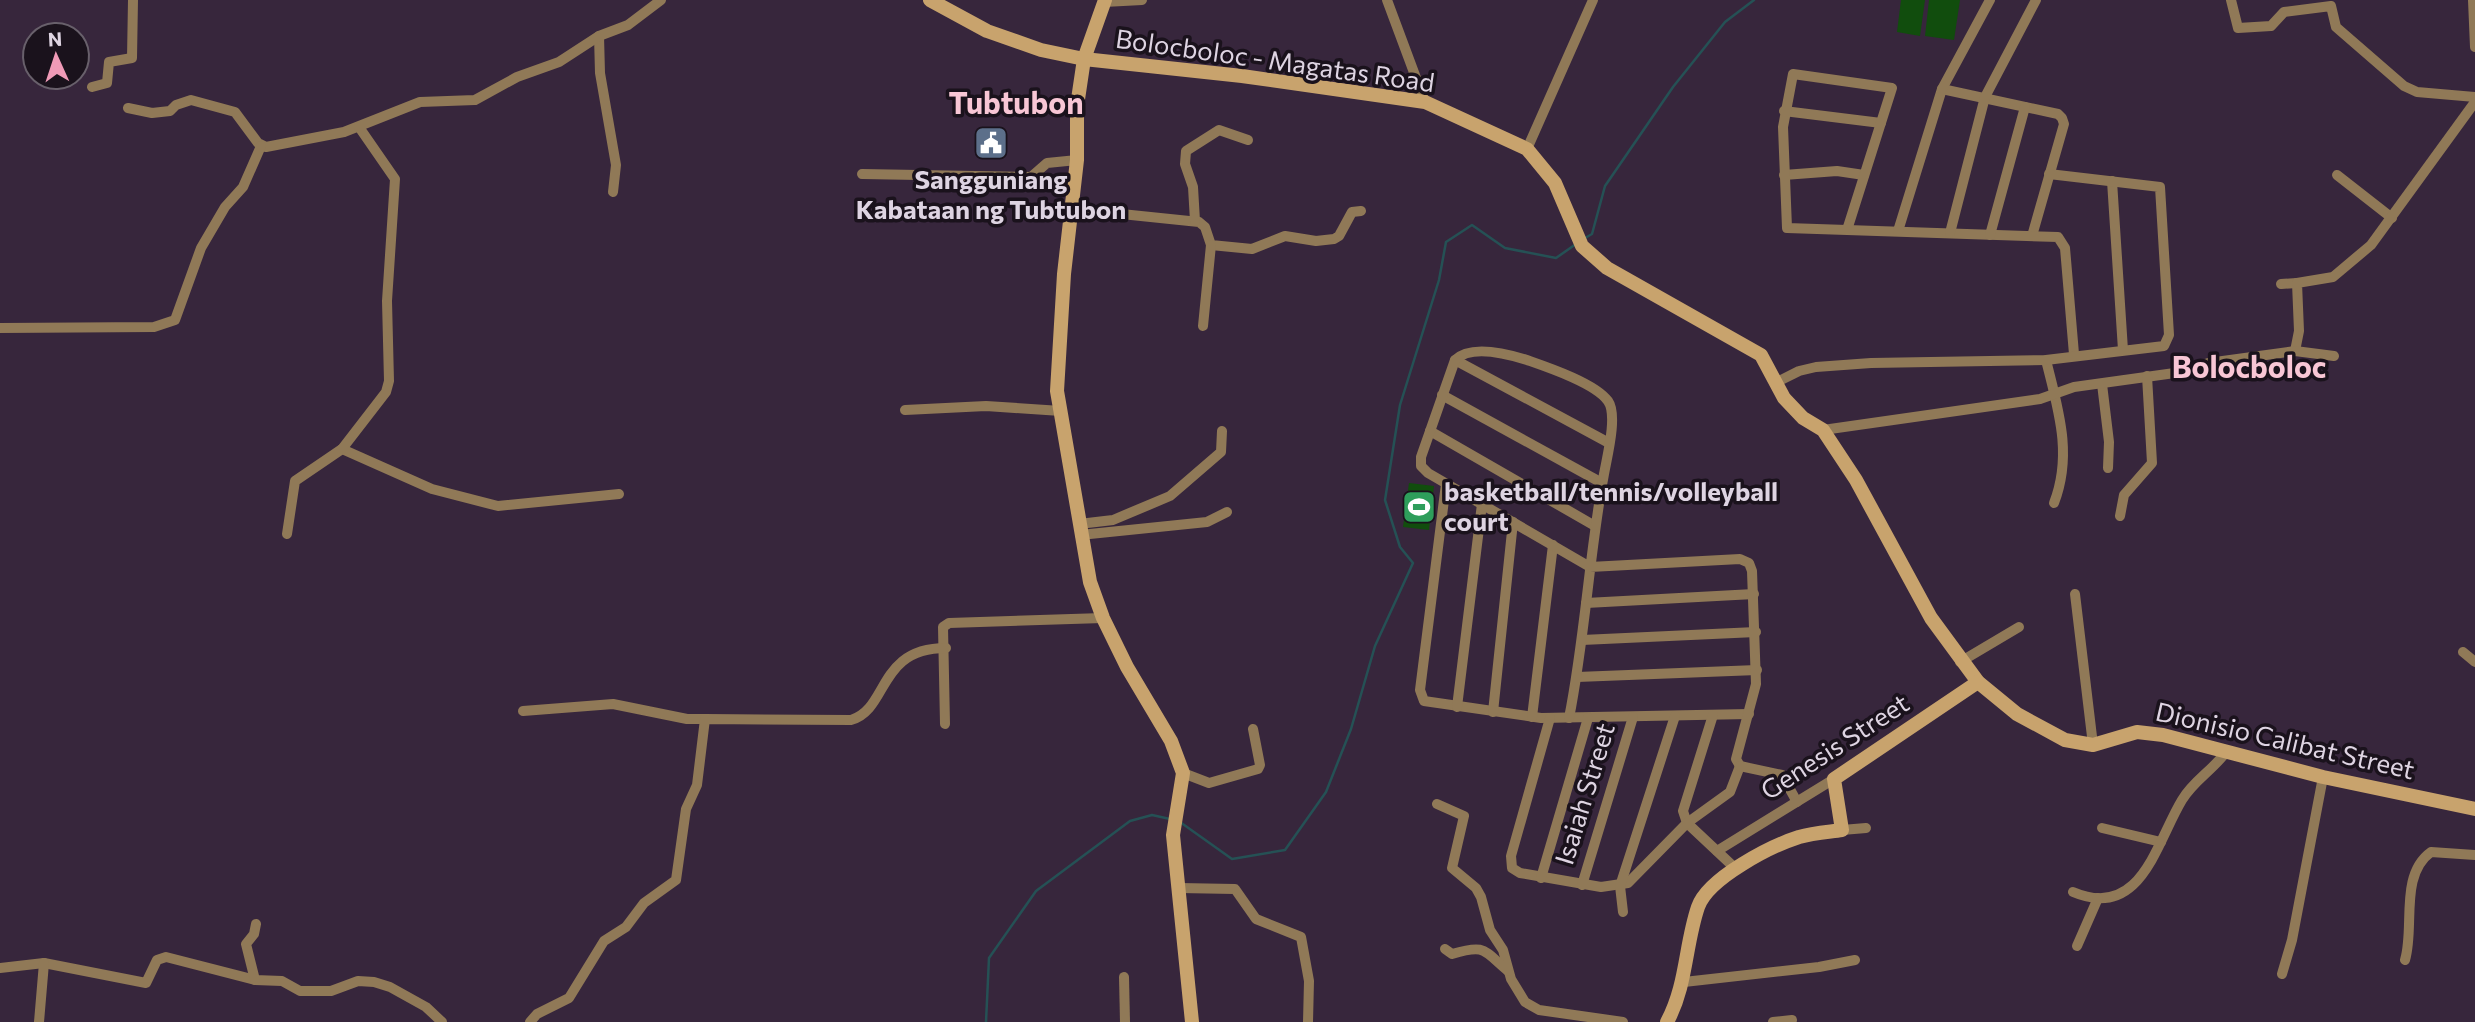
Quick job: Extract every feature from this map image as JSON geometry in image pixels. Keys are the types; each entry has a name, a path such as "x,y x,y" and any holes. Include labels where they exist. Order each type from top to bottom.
{"street":[{"path":"92,87 107,83 109,62 132,58 133,0"},
{"path":"128,108 152,113 170,111 176,105 191,100 209,103 235,113 261,146 272,147 359,127 420,102 475,100 517,77 559,62 598,36 628,25 661,0"},
{"name":"Bolocboloc - Magatas Road","path":"930,0 1013,42 1084,59 1242,76 1425,102 1527,149 1555,183 1580,240 1607,268 1761,355 1775,383 1803,418 1823,430 1856,480 1931,618 1960,662 1978,682"},
{"path":"1142,0 1104,1 1084,59 1077,106 1077,160 1058,354 1057,391 1090,582 1103,618 1127,667 1171,741 1183,773 1175,819 1192,1022"},
{"path":"1387,0 1425,102"},
{"path":"1527,149 1593,0"},
{"path":"1898,231 1942,89 1990,0"},
{"path":"1950,233 1985,97 2036,0"},
{"path":"2231,0 2232,15 2238,27 2271,26 2284,12 2331,3 2336,27 2404,86 2417,92 2475,97"},
{"path":"2473,0 2475,47"},
{"path":"598,36 600,73 616,165 613,192"},
{"path":"1847,230 1892,88 1793,74 1784,111 1787,228 1990,235 2053,236 2063,244 2074,354"},
{"path":"1942,89 2057,114 2064,121 2032,236"},
{"path":"2281,284 2339,274 2371,245 2475,102"},
{"path":"1990,235 2025,107"},
{"path":"1784,111 1881,123"},
{"path":"287,534 295,481 342,449 386,392 389,381 387,301 395,179 359,127"},
{"path":"1195,221 1193,187 1185,163 1186,151 1219,130 1248,140"},
{"path":"0,328 154,327 175,320 201,248 225,207 243,187 261,146"},
{"path":"862,174 1031,177 1047,163 1077,160"},
{"path":"1784,175 1837,171 1864,174"},
{"path":"1775,383 1799,371 1816,367 1871,363 2046,360 2074,354 2160,347 2167,343 2169,335 2160,187 2049,174"},
{"path":"2337,175 2392,218"},
{"path":"2112,181 2123,350"},
{"path":"1073,209 1203,223 1211,245 1203,326"},
{"path":"1211,245 1252,250 1285,236 1316,241 1334,239 1339,236 1352,212 1361,211"},
{"path":"2295,351 2299,331 2297,283"},
{"path":"1823,430 2054,396 2074,387 2189,371 2208,363 2295,351 2334,356"},
{"path":"1569,718 1577,677 1582,640 1590,567 1595,526 1609,443 1610,405 1602,395 1545,366 1496,354 1465,353 1455,360 1430,431 1421,466 1446,484 1590,567 1740,559 1751,567 1757,670 1749,714 1736,759 1740,766 1782,775 1797,802"},
{"path":"1455,360 1609,443"},
{"path":"2046,360 2063,425 2063,470 2054,503"},
{"path":"2120,516 2124,495 2152,463 2147,376"},
{"path":"2102,384 2109,442 2108,468"},
{"path":"1442,395 1602,483"},
{"path":"905,410 994,406 1061,411"},
{"path":"1080,529 1113,520 1170,496 1221,452 1222,431"},
{"path":"1430,431 1595,526"},
{"path":"342,449 432,489 498,506 619,494"},
{"path":"1446,484 1420,690 1427,702 1550,718 1749,714"},
{"path":"1457,707 1482,504"},
{"path":"1080,529 1208,522 1227,512"},
{"path":"1493,712 1513,522"},
{"path":"1532,717 1553,545"},
{"path":"1586,603 1754,594"},
{"path":"2075,594 2093,745"},
{"path":"946,724 946,648 943,627 949,623 1103,618"},
{"path":"1960,662 2019,627"},
{"path":"1582,640 1756,632"},
{"path":"523,711 613,704 687,719 851,720 864,714 880,687 908,654 926,648 946,648"},
{"path":"2463,652 2475,662"},
{"path":"1577,677 1757,670"},
{"name":"Dionisio Calibat Street","path":"1978,682 2017,714 2065,740 2093,745 2137,732 2163,736 2323,777 2475,809"},
{"name":"Genesis Street","path":"1717,851 1834,779 1978,682"},
{"path":"1713,715 1684,805 1687,823 1735,870"},
{"path":"1623,912 1620,886 1675,716"},
{"name":"Isaiah Street","path":"1582,884 1633,717"},
{"path":"1550,718 1511,856 1516,871 1541,878 1620,886 1643,870 1687,823 1730,792 1740,766"},
{"path":"1541,878 1588,718"},
{"path":"530,1022 537,1014 569,998 604,941 626,927 644,903 676,880 686,809 697,785 705,719"},
{"path":"1183,773 1209,783 1258,769 1260,765 1253,729"},
{"path":"2073,891 2098,898 2116,895 2140,879 2183,798 2226,752"},
{"path":"2281,974 2292,940 2323,777"},
{"path":"1834,779 1842,830"},
{"path":"1437,804 1464,816 1452,868 1476,888 1481,897 1490,930 1503,950 1508,971 1525,1002 1539,1010 1623,1022"},
{"path":"1667,1022 1684,982 1698,906 1708,891 1735,870 1801,837 1866,828"},
{"path":"2102,828 2161,842"},
{"path":"2405,960 2410,930 2410,899 2419,867 2426,855 2438,852 2460,856 2475,855"},
{"path":"1179,888 1235,889 1256,919 1301,937 1309,981 1308,1022"},
{"path":"2077,946 2098,898"},
{"path":"255,980 246,944 254,934 256,924"},
{"path":"1445,949 1452,954 1475,947 1482,949 1508,971"},
{"path":"0,968 44,963 146,984 158,960 166,957 255,980 282,981 300,991 331,991 358,981 374,982 390,987 426,1007 442,1022"},
{"path":"1684,982 1806,969 1855,960"},
{"path":"40,1022 44,963"},
{"path":"1124,977 1125,1022"},
{"path":"1773,1022 1793,1020"}],"green space":[{"path":"1901,0 1925,0 1920,36 1897,32"},
{"path":"1929,0 1960,0 1954,40 1925,36"},
{"name":"basketball/tennis/volleyball court","path":"1409,483 1434,486 1429,530 1403,527"}],"waterway":[{"path":"1585,238 1592,234 1605,186 1673,87 1725,22 1754,0"},
{"path":"1180,822 1232,859 1285,850 1326,792 1351,729 1375,646 1413,563 1400,547 1385,500 1400,405 1439,280 1446,242 1472,225 1505,248 1556,258 1576,244"},
{"path":"986,1022 989,958 1036,891 1130,821 1152,815 1170,819"}],"place":[{"name":"Sangguniang Kabataan ng Tubtubon","path":"991,143"},
{"name":"basketball/tennis/volleyball court","path":"1419,507"}],"district":[{"name":"Tubtubon","path":"1016,104"},
{"name":"Bolocboloc","path":"2249,368"}]}
